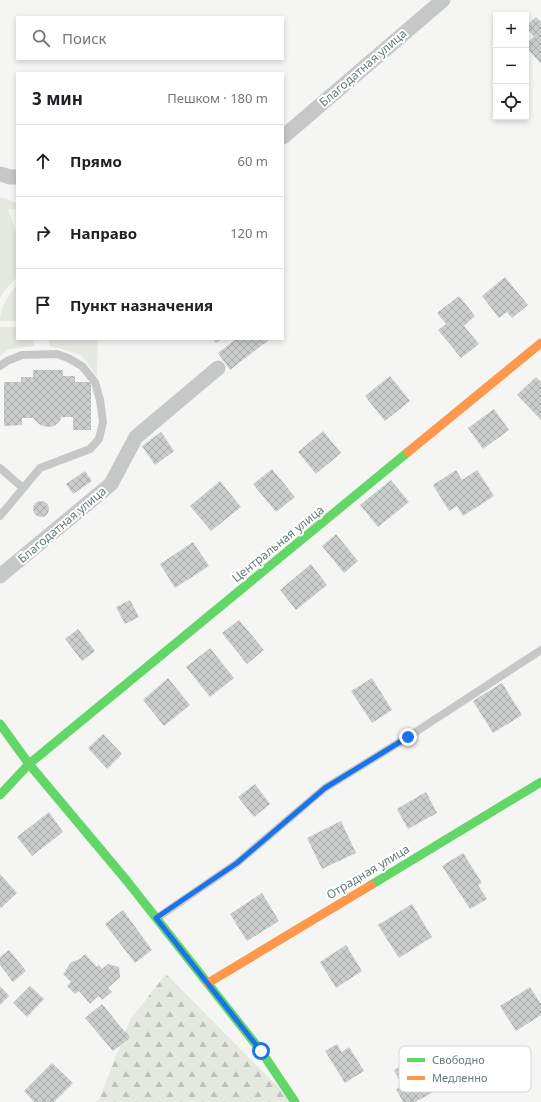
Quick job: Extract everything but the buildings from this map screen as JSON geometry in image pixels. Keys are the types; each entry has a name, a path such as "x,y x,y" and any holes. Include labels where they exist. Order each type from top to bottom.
{"street":[{"name":"Благодатная улица","path":"284,136 443,0"},
{"path":"0,174 16,177"},
{"name":"Центральная улица","path":"0,795 29,764 541,343"},
{"name":"Благодатная улица","path":"0,576 111,484 136,437 218,368"},
{"path":"0,724 29,764 127,881 208,983 261,1051 295,1102"},
{"name":"Отрадная улица","path":"208,983 541,782"}],"lane":[{"path":"0,366 7,361 22,355 57,354 68,358 82,366 95,382 100,400 103,422 99,439 90,448 40,468 0,516"},
{"path":"0,468 23,488"},
{"path":"156,918 237,863 325,788 408,737 541,650"}],"green space":[{"path":"0,197 16,203 16,210 8,209 16,232 16,278 4,291 0,298"},
{"path":"16,286 16,321 0,321 1,311"},
{"path":"0,327 16,327 16,340 33,340 34,346 9,349 0,356"},
{"path":"49,340 98,340 97,376 82,356 49,346"},
{"path":"166,974 293,1102 97,1102 100,1098 130,1020"}],"traffic: fast":[{"path":"0,795 29,764 408,452"},
{"path":"0,724 29,764 127,881 261,1051 295,1102"},
{"path":"371,885 541,782"}],"traffic: slow":[{"path":"408,452 541,343"},
{"path":"208,983 371,885"}],"route":[{"path":"261,1051 156,918 237,863 325,788 408,737"}]}
